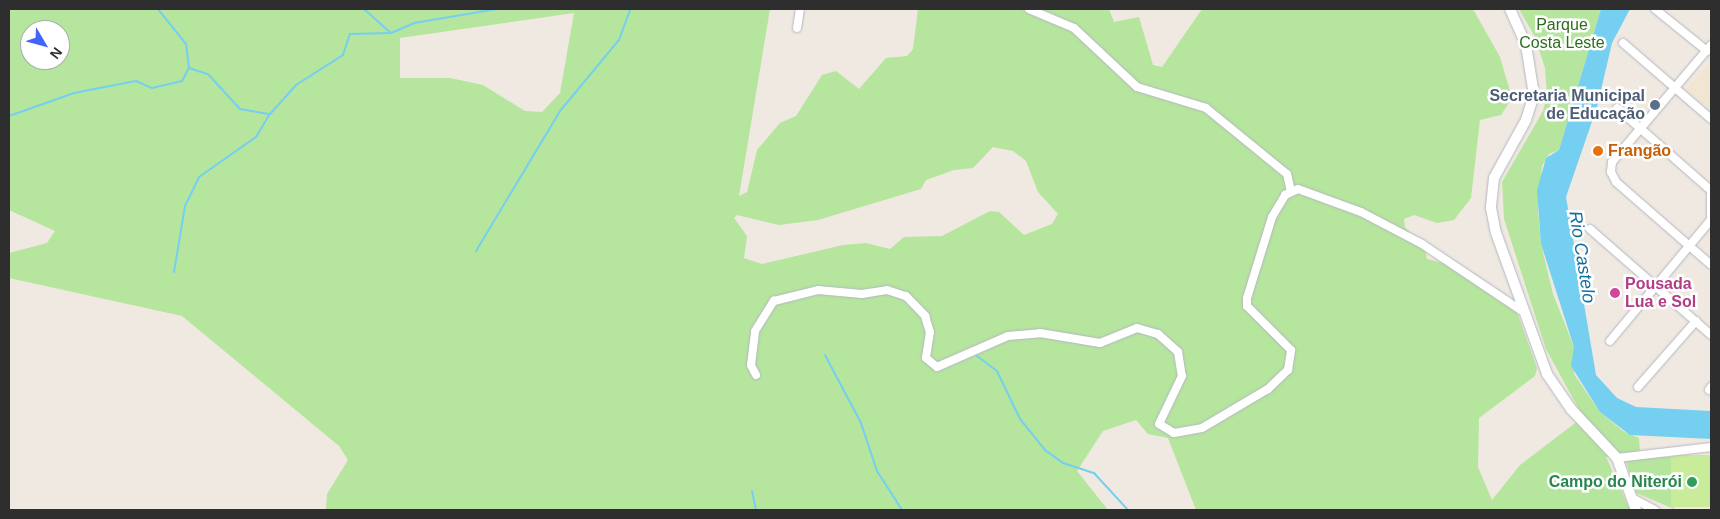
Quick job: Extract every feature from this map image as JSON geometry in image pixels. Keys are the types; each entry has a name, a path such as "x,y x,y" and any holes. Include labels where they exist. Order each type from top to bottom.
{"main road":[{"path":"1510,9 1526,45 1534,95 1526,120 1494,178 1492,208 1496,233 1558,393 1617,458 1634,499 1636,510"}],"street":[{"path":"797,28 800,9"},
{"path":"756,375 751,365 756,331 774,301 818,290 862,294 887,290 906,296 925,316 930,332 926,358 937,368 1008,336 1040,333 1100,343 1138,328 1158,334 1178,352 1182,376 1159,424 1174,433 1202,428 1268,389 1288,370 1291,350 1247,306 1247,298 1272,217 1290,191 1287,174 1206,108 1137,87 1074,28 1029,9"},
{"path":"1655,9 1709,48 1612,162 1611,172 1711,265"},
{"path":"1623,43 1711,119"},
{"path":"1610,340 1710,221 1710,188 1617,108"},
{"path":"1290,191 1307,191 1388,225 1527,315"},
{"path":"1590,229 1711,335"},
{"path":"1638,387 1696,321"},
{"path":"1617,458 1711,446"},
{"path":"1634,499 1655,510"}],"shaded area":[{"path":"1711,51 1711,61 1706,57"},
{"path":"1711,61 1711,110 1686,89"}],"green space":[{"name":"Parque Costa Leste","path":"9,9 770,9 739,196 747,192 757,150 780,123 796,116 822,75 836,71 859,89 886,58 907,56 913,49 918,9 1109,9 1114,22 1139,17 1153,65 1162,67 1202,9 1473,9 1500,57 1512,98 1501,115 1480,120 1471,198 1454,220 1437,223 1414,215 1404,219 1405,227 1425,249 1427,259 1460,267 1517,312 1537,368 1535,376 1479,418 1478,467 1492,500 1520,465 1583,417 1546,349 1504,219 1502,182 1543,111 1547,95 1545,68 1535,37 1519,9 1601,9 1559,150 1549,154 1542,166 1538,210 1541,244 1553,294 1574,347 1574,374 1600,412 1623,431 1639,438 1640,453 1606,457 1630,510 1196,510 1168,438 1148,434 1136,420 1103,431 1077,471 1108,510 326,510 327,494 348,460 339,446 182,316 9,278 9,253 47,243 55,231 9,210","holes":["574,13 560,93 542,112 525,111 483,85 450,78 400,78 400,38","993,147 1013,151 1026,161 1038,192 1058,214 1052,224 1024,235 999,212 990,211 942,236 904,237 890,249 866,243 843,245 762,264 744,258 747,236 734,218 737,215 779,225 818,220 921,189 926,180 954,170 973,168"]},
{"name":"Campo do Niterói","path":"1671,455 1711,455 1711,507 1671,507"},
{"path":"1625,456 1671,457 1674,509 1634,492"}],"water":[{"name":"Rio Castelo","path":"1601,9 1630,9 1612,43 1597,107 1566,197 1596,375 1617,398 1636,407 1711,411 1711,439 1630,435 1600,412 1571,366 1574,347 1541,244 1537,190 1546,158 1559,150"}],"waterway":[{"path":"9,116 74,93 136,81 152,88 182,81 189,68 186,44 158,9"},
{"path":"364,9 391,33"},
{"path":"174,272 185,206 199,177 256,137 270,114 296,85 343,55 350,34 391,33 414,23 497,9"},
{"path":"476,251 560,111 619,40 630,9"},
{"path":"189,68 208,74 240,109 269,114"},
{"path":"825,355 861,423 877,471 902,510"},
{"path":"977,356 997,371 1020,419 1045,450 1063,463 1094,473 1128,510"},
{"path":"752,491 756,510"}],"place":[{"name":"Secretaria Municipal de Educação","path":"1655,105"},
{"name":"Frangão","path":"1598,151"},
{"name":"Pousada Lua e Sol","path":"1615,293"},
{"name":"Campo do Niterói","path":"1692,482"}]}
